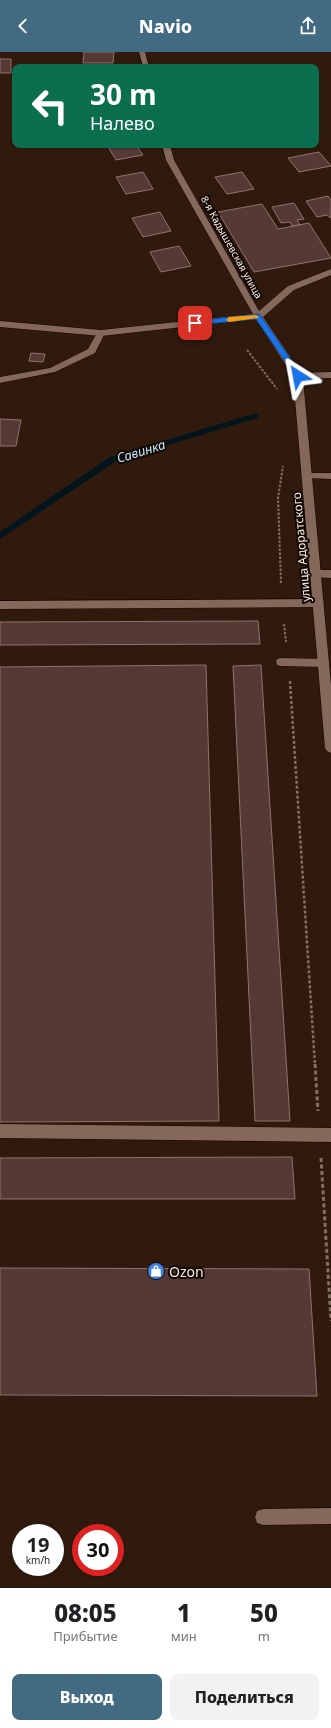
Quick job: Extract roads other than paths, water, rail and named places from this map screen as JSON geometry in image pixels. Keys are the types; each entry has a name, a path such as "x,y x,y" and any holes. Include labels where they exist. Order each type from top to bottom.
{"street":[{"path":"142,52 145,64"},
{"name":"8-я Кадышевская улица","path":"167,148 170,160 258,316 298,376"},
{"path":"0,324 101,333 258,316 291,288 331,272"},
{"path":"0,380 52,370 92,351 101,333"},
{"path":"298,376 331,375"},
{"name":"улица Адоратского","path":"298,376 324,664 328,693 331,748"},
{"path":"308,476 331,476"},
{"path":"316,574 331,574"},
{"path":"0,605 319,603"},
{"path":"285,662 324,664"},
{"path":"0,1131 325,1135"},
{"path":"264,1517 331,1516"}],"waterway":[{"name":"Савинка","path":"0,536 113,459 255,416"}],"place":[{"name":"Ozon","path":"156,1271"}]}
